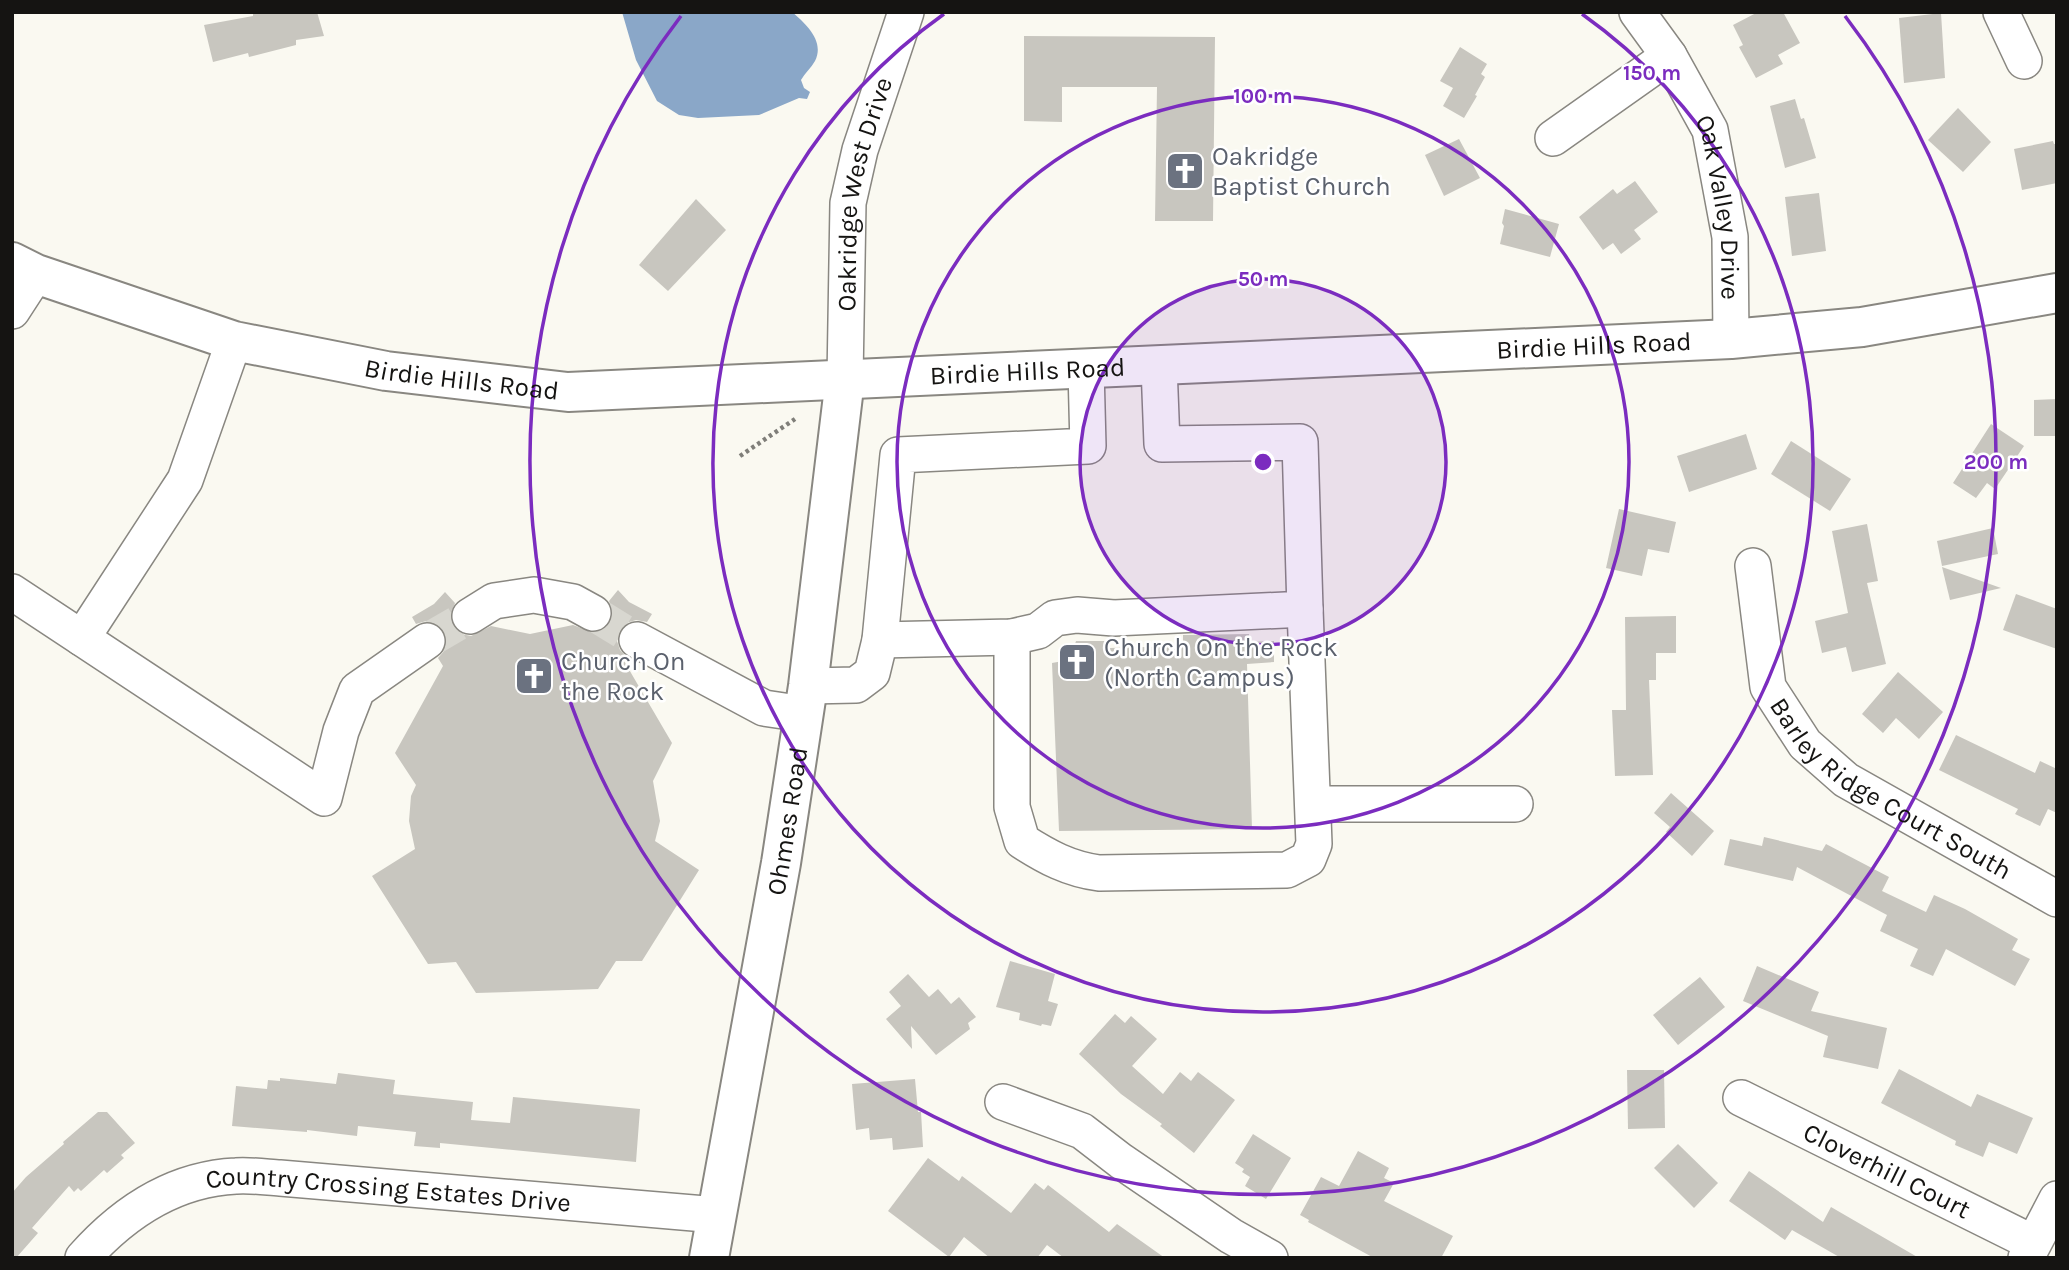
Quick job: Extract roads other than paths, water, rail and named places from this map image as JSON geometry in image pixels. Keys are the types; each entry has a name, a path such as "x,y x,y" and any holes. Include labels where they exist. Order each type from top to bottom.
{"main road":[{"name":"Birdie Hills Road","path":"24,268 234,341 386,371 568,392 1731,339 1862,327 2057,293"},
{"name":"Ohmes Road","path":"709,1258 778,877 806,700 845,379"}],"street":[{"name":"Oakridge West Drive","path":"845,379 848,203 860,150 906,12"},
{"name":"Oak Valley Drive","path":"1637,12 1669,56 1710,130 1730,237 1731,339"},
{"path":"2001,12 2024,61"},
{"path":"1553,138 1669,56"},
{"path":"12,311 24,268"},
{"path":"82,638 185,480 234,341"},
{"path":"1012,637 1012,807 1022,841 1044,856 1075,870 1099,873 1287,870 1308,859 1314,844 1300,442 1162,444 1159,366"},
{"path":"637,640 764,708 806,700 856,685 872,673 880,640 898,455 1088,446 1086,369"},
{"name":"Barley Ridge Court South","path":"1753,566 1769,687 1805,744 1846,780 2057,899"},
{"path":"12,592 324,798 341,731 357,690 427,641"},
{"path":"470,616 494,601 534,595 573,602 593,613"},
{"path":"880,640 1012,637 1038,631 1055,618 1077,615 1114,618 1305,609"},
{"path":"1313,804 1516,804"},
{"name":"Cloverhill Court","path":"1741,1098 2029,1251"},
{"path":"1003,1102 1082,1131 1221,1230 1270,1258"},
{"name":"Country Crossing Estates Drive","path":"83,1258 105,1233 149,1201 189,1183 236,1176 717,1215"},
{"path":"2029,1251 2057,1199"}],"water":[{"path":"622,12 792,12 808,28 818,47 815,61 801,80 804,88 810,92 807,99 799,98 759,115 698,118 679,115 657,101 636,60"}],"tunnel":[{"path":"593,613 637,640"},
{"path":"427,641 470,616"}],"place":[{"name":"Oakridge Baptist Church","path":"1185,171"},
{"name":"Church On the Rock (North Campus)","path":"1077,662"},
{"name":"Church On the Rock","path":"534,676"}]}
